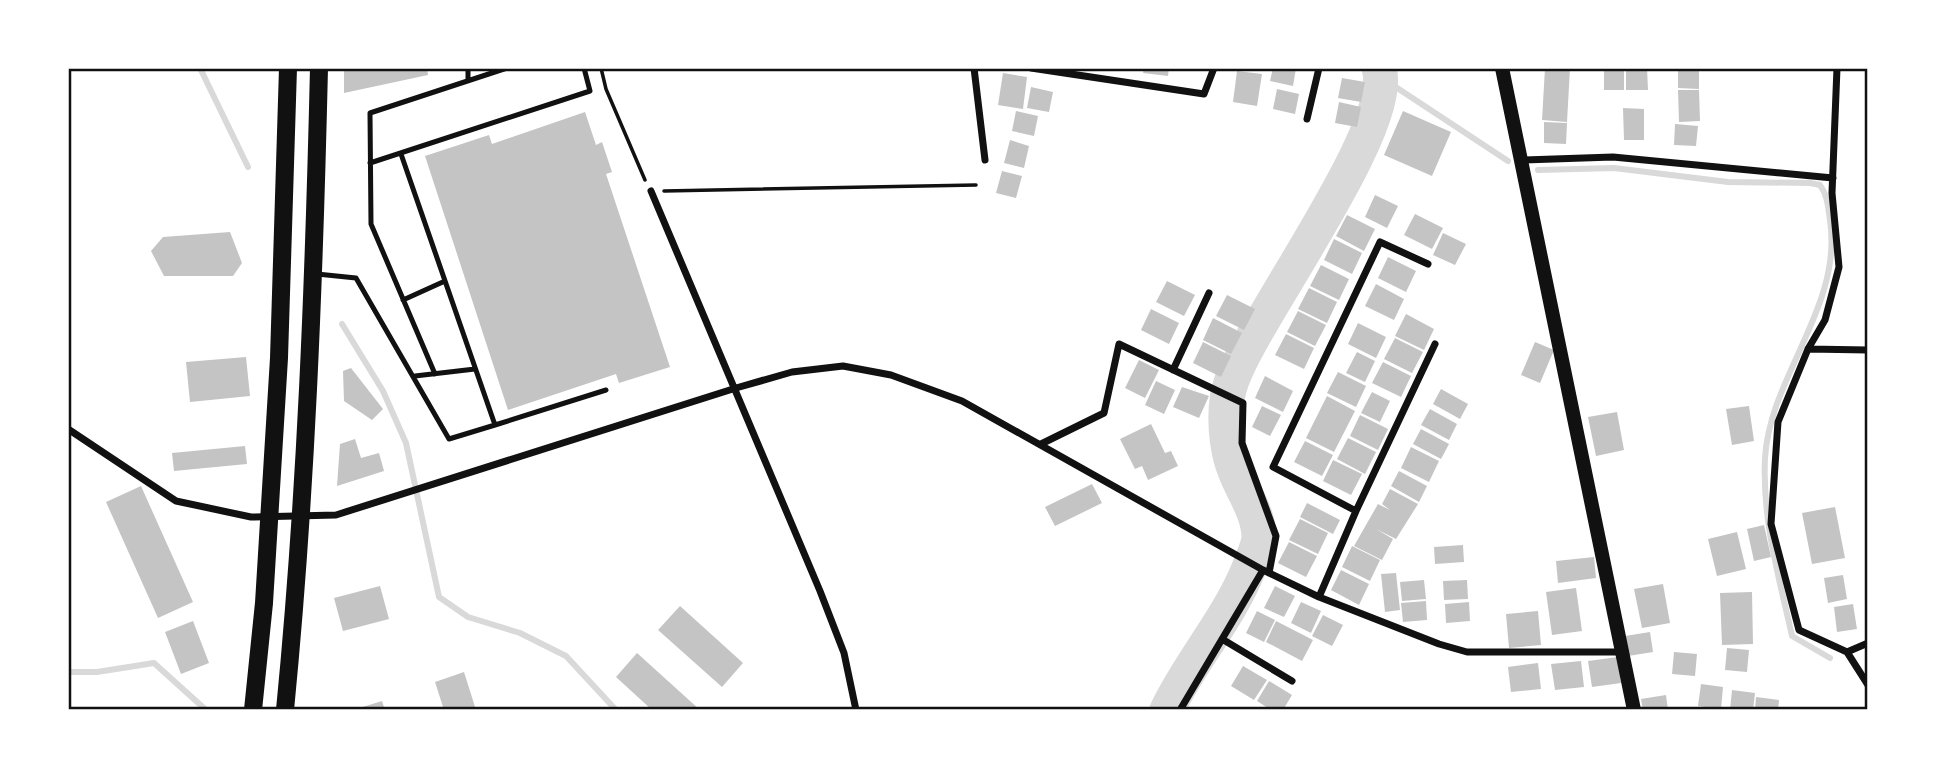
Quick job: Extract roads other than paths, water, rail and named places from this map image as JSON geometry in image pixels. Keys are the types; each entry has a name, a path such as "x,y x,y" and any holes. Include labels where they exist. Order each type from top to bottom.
{"highway":[{"path":"253,710 264,603 279,358 288,68"},
{"path":"285,710 301,514 313,274 319,68"}],"main road":[{"path":"1502,68 1634,710"}],"street":[{"path":"974,68 985,160"},
{"path":"1031,68 1204,94 1214,68"},
{"path":"1307,119 1319,68"},
{"path":"1837,68 1833,178 1839,267 1825,320 1808,349 1779,422 1771,524 1799,630 1847,652 1868,685"},
{"path":"1521,160 1613,157 1833,178"},
{"path":"651,191 736,388 844,653 856,710"},
{"path":"1356,512 1273,467 1380,242 1428,264"},
{"path":"1173,370 1209,293"},
{"path":"1041,444 1104,413 1119,344 1243,403 1242,443 1276,536 1263,570 1180,710"},
{"path":"1319,597 1435,344"},
{"path":"1808,349 1868,350"},
{"path":"68,429 176,501 251,517 269,514 335,514 736,388 792,372 843,366 891,375 962,401 1263,570 1319,597 1467,652 1620,652"},
{"path":"1222,639 1292,681"},
{"path":"1847,652 1868,643"}],"lane":[{"path":"468,68 468,81"},
{"path":"435,374 371,223 370,113 508,68"},
{"path":"370,163 590,91 584,68"},
{"path":"401,154 495,425"},
{"path":"313,274 356,278 449,439 606,390"},
{"path":"403,300 445,281"},
{"path":"415,376 475,369"}],"waterway":[{"path":"200,68 248,167"},
{"path":"1167,710 1231,605 1249,568 1259,538 1256,517 1234,469 1229,450 1226,430 1229,389 1246,350 1347,176 1367,133 1379,96 1379,68"},
{"path":"1382,78 1508,161"},
{"path":"1538,170 1614,168 1728,182 1810,183 1820,185 1823,189 1830,220 1831,252 1826,282 1779,398 1770,428 1765,458 1765,481 1772,548 1792,636 1830,658"},
{"path":"342,324 383,391 406,443 439,597 468,617 520,633 566,656 616,710"},
{"path":"68,672 97,672 154,663 206,710"}]}
